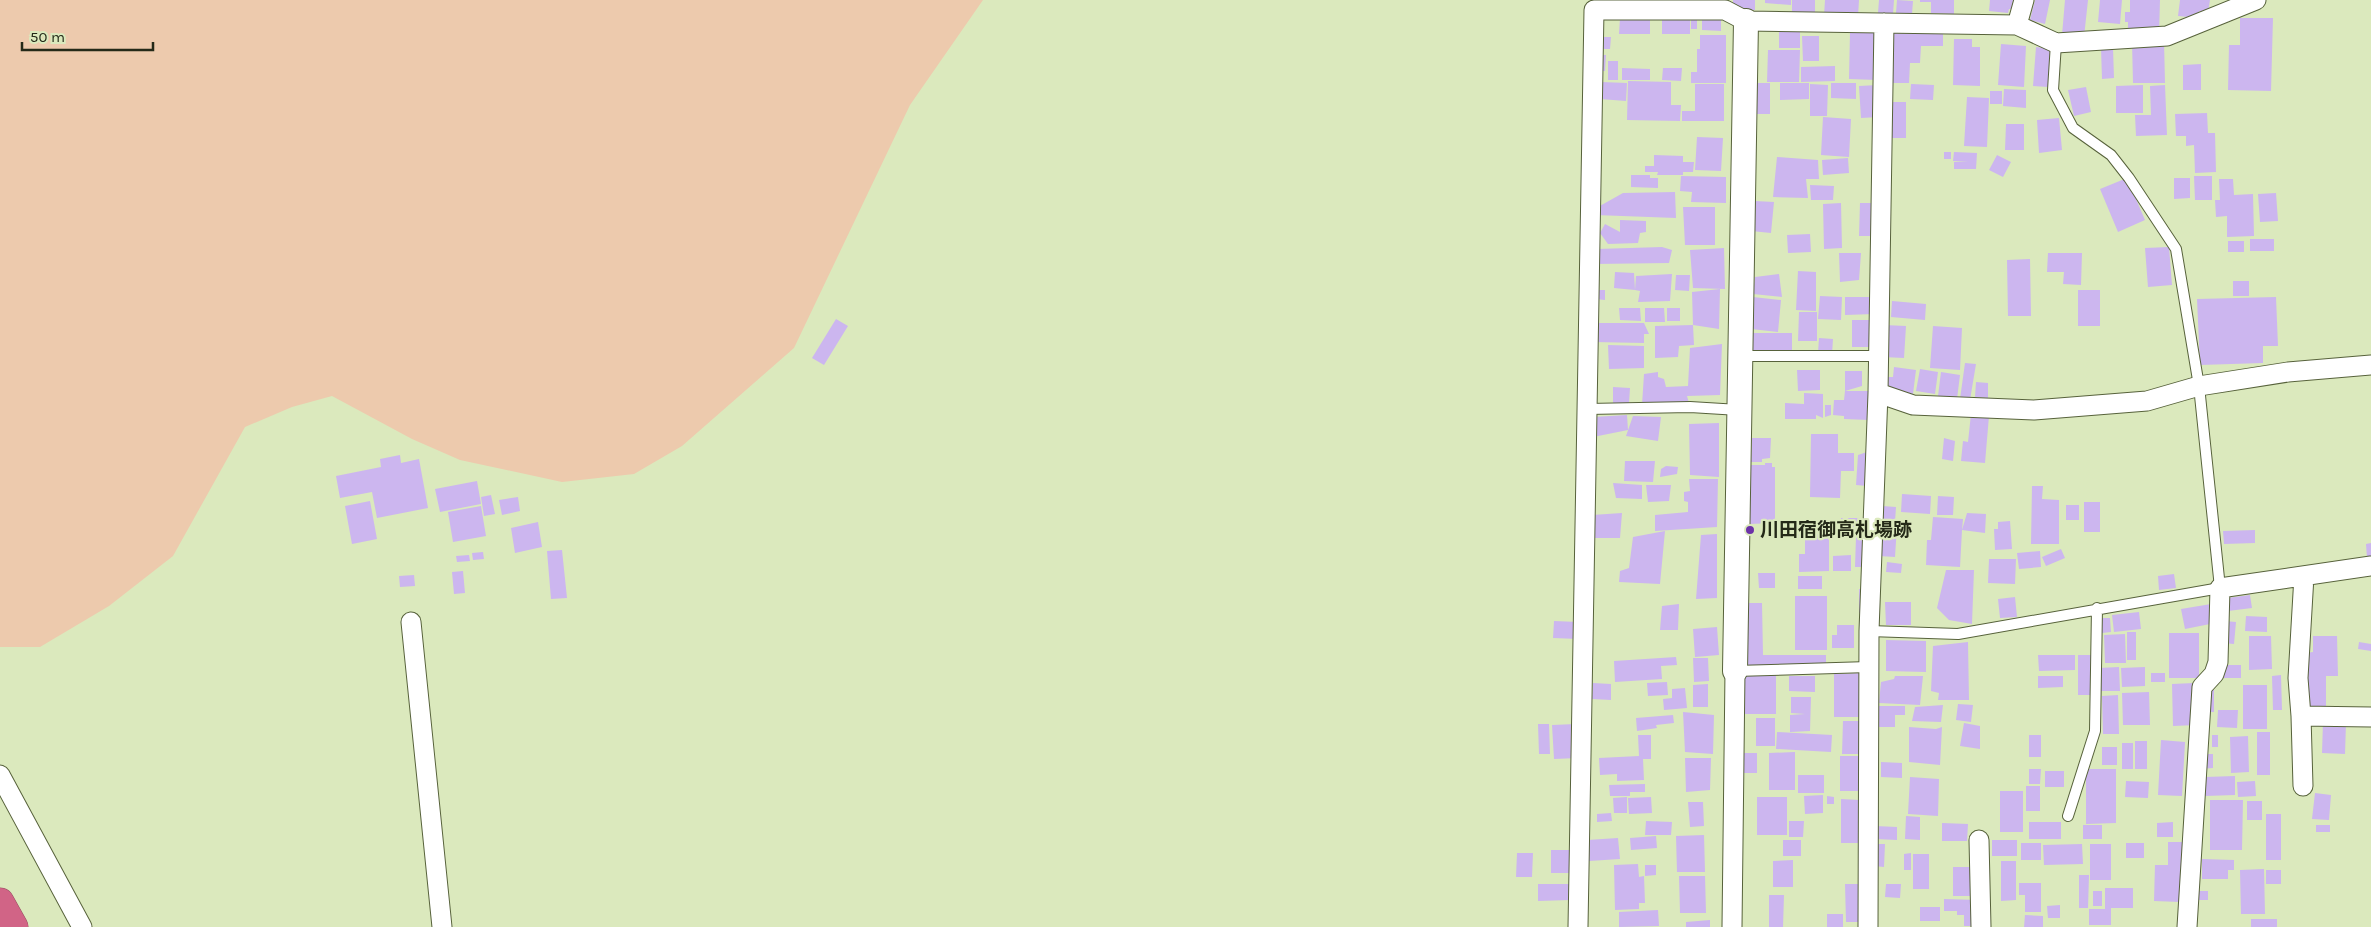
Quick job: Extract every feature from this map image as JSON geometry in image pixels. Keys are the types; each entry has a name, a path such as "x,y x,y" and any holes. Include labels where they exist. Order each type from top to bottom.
{"highway":[{"path":"0,902 14,927"}],"street":[{"path":"2017,25 2024,0"},
{"path":"1578,927 1594,10 1725,10 1746,21 2017,25 2056,42 2168,36 2256,0"},
{"path":"1732,927 1746,21"},
{"path":"1868,927 1869,631 1879,356 1884,23"},
{"path":"1878,394 1913,405 2034,410 2147,401 2199,386 2288,372 2371,365"},
{"path":"2187,927 2202,687 2214,674 2218,662 2220,588 2371,566"},
{"path":"2302,786 2301,716 2298,678 2304,576"},
{"path":"411,622 442,927"},
{"path":"2301,716 2371,718"},
{"path":"0,775 82,927"},
{"path":"1979,840 1981,927"}],"lane":[{"path":"1869,631 1958,634 2097,608 2220,588 2199,386 2176,250 2129,178 2111,155 2073,128 2053,90 2056,42"},
{"path":"1741,356 1879,356"},
{"path":"1588,409 1690,407 1740,410"},
{"path":"2068,816 2095,731 2097,608"},
{"path":"1735,671 1869,667"}],"shaded area":[{"path":"0,0 983,0 910,105 794,348 682,446 634,474 562,482 460,460 412,439 332,396 292,407 245,427 173,556 109,606 40,647 0,647"}],"building":[{"path":"1733,0 1755,0 1755,10 1733,10"},
{"path":"1765,0 1791,0 1791,5 1765,3"},
{"path":"1792,0 1815,0 1815,13 1792,13"},
{"path":"1825,0 1859,0 1858,17 1824,16"},
{"path":"1879,0 1894,0 1893,14 1878,13"},
{"path":"1897,0 1913,1 1912,14 1896,13"},
{"path":"1920,0 1954,0 1954,14 1931,13 1931,2 1920,2"},
{"path":"1990,0 2013,0 2012,9 2009,9 2008,13 1989,11"},
{"path":"2035,0 2050,0 2045,24 2030,20"},
{"path":"2065,0 2088,0 2084,37 2062,35"},
{"path":"2100,0 2122,0 2120,24 2098,22"},
{"path":"2130,0 2160,0 2159,35 2128,34 2128,22 2125,22 2125,12 2130,12"},
{"path":"2180,0 2210,0 2208,12 2199,11 2199,18 2178,16"},
{"path":"1620,18 1650,18 1650,34 1619,34"},
{"path":"1662,18 1690,18 1690,34 1662,34"},
{"path":"2240,18 2273,18 2271,91 2228,90 2229,45 2240,45"},
{"path":"1691,19 1697,19 1697,29 1691,29"},
{"path":"1702,19 1721,19 1721,31 1702,30"},
{"path":"1918,30 1943,31 1943,46 1921,46 1920,63 1910,63 1909,83 1892,83 1893,33 1918,34"},
{"path":"1779,31 1800,31 1800,48 1779,48"},
{"path":"1850,32 1878,32 1877,80 1849,79"},
{"path":"1700,35 1726,35 1726,83 1691,83 1691,72 1697,72 1697,49 1700,49"},
{"path":"1802,36 1819,36 1819,61 1803,61"},
{"path":"1602,37 1611,37 1610,49 1601,49"},
{"path":"1954,39 1972,39 1972,47 1980,47 1980,86 1953,85"},
{"path":"2164,41 2165,83 2133,83 2132,42"},
{"path":"2001,44 2026,46 2024,87 1998,85"},
{"path":"2036,47 2052,49 2048,87 2033,86"},
{"path":"2101,48 2113,48 2114,78 2102,79"},
{"path":"1768,50 1800,50 1799,82 1767,82"},
{"path":"1599,55 1606,55 1605,71 1599,71"},
{"path":"1608,61 1618,61 1618,80 1608,80"},
{"path":"2201,64 2201,90 2183,90 2183,65"},
{"path":"1835,66 1835,81 1801,82 1801,67"},
{"path":"1622,68 1650,69 1650,80 1622,80"},
{"path":"1663,68 1682,68 1681,81 1662,80"},
{"path":"1628,81 1671,82 1671,105 1681,105 1680,121 1627,120"},
{"path":"1601,82 1627,83 1626,101 1600,99"},
{"path":"1755,83 1770,83 1770,114 1755,114"},
{"path":"1780,83 1809,83 1809,99 1780,100"},
{"path":"1831,83 1856,83 1856,99 1831,98"},
{"path":"1695,84 1724,84 1724,121 1682,121 1682,111 1695,111"},
{"path":"1810,84 1828,85 1827,116 1810,116"},
{"path":"1911,84 1934,85 1933,100 1910,99"},
{"path":"1878,85 1879,117 1861,118 1859,86"},
{"path":"2143,85 2143,113 2116,113 2116,86"},
{"path":"2165,85 2167,135 2136,136 2135,115 2151,115 2150,86"},
{"path":"2086,87 2091,112 2074,116 2068,90"},
{"path":"2004,89 2026,90 2026,108 2003,106"},
{"path":"1990,91 2002,91 2002,104 1990,104"},
{"path":"1967,97 1989,98 1987,147 1964,146"},
{"path":"1885,102 1906,102 1906,138 1886,138"},
{"path":"2207,113 2208,133 2215,133 2216,172 2195,173 2194,145 2186,146 2186,136 2176,136 2175,114"},
{"path":"1823,117 1851,119 1849,157 1821,155"},
{"path":"2059,118 2062,150 2039,153 2037,120"},
{"path":"2006,124 2024,124 2024,150 2005,150"},
{"path":"1697,137 1723,138 1721,171 1695,170"},
{"path":"1944,152 1951,152 1951,159 1944,159"},
{"path":"1954,152 1977,153 1976,169 1954,169 1954,162 1968,162 1953,161"},
{"path":"1654,155 1683,156 1683,162 1694,162 1693,172 1683,172 1683,175 1657,175 1658,172 1645,172 1645,166 1654,166"},
{"path":"1997,155 2011,162 2003,177 1989,170"},
{"path":"1777,157 1818,160 1819,179 1806,179 1808,198 1773,197"},
{"path":"1848,158 1849,173 1823,175 1822,160"},
{"path":"1631,175 1650,175 1650,178 1658,178 1658,188 1631,187"},
{"path":"1681,176 1726,177 1726,203 1691,202 1692,192 1680,191"},
{"path":"2194,176 2212,176 2212,200 2195,200"},
{"path":"2127,178 2145,220 2118,232 2100,189"},
{"path":"2174,178 2190,178 2190,198 2174,199"},
{"path":"2219,179 2233,179 2234,195 2253,194 2254,236 2227,237 2227,216 2216,217 2215,200 2220,200"},
{"path":"1810,185 1834,186 1833,200 1811,200"},
{"path":"1675,192 1676,218 1595,215 1598,207 1623,193"},
{"path":"2276,193 2278,221 2260,222 2258,194"},
{"path":"1755,201 1774,202 1771,233 1751,231"},
{"path":"1841,203 1842,248 1824,249 1823,204"},
{"path":"1860,203 1875,203 1874,236 1859,236"},
{"path":"1683,207 1715,207 1715,245 1685,245"},
{"path":"1620,220 1646,221 1646,232 1640,233 1638,243 1608,244 1600,233 1605,224 1620,232"},
{"path":"1810,234 1811,252 1788,253 1787,235"},
{"path":"2250,239 2274,239 2274,251 2250,251"},
{"path":"2228,241 2244,241 2244,252 2228,252"},
{"path":"1662,247 1672,250 1669,263 1595,264 1597,249"},
{"path":"2169,247 2172,285 2148,287 2145,248"},
{"path":"1724,248 1725,289 1693,288 1690,250"},
{"path":"1839,253 1861,253 1859,280 1840,282"},
{"path":"2048,253 2082,253 2081,285 2063,284 2064,272 2047,272"},
{"path":"2030,259 2031,316 2008,316 2007,260"},
{"path":"1798,271 1816,272 1816,311 1796,310"},
{"path":"1615,272 1634,273 1635,290 1614,288"},
{"path":"1672,274 1670,301 1638,302 1640,291 1635,290 1636,276"},
{"path":"1779,274 1782,297 1753,294 1755,277"},
{"path":"1676,275 1690,275 1689,291 1675,290"},
{"path":"2233,281 2249,281 2249,296 2233,296"},
{"path":"1720,289 1719,329 1693,325 1692,292"},
{"path":"1596,290 1605,290 1605,300 1595,299"},
{"path":"2078,290 2100,290 2100,326 2078,326"},
{"path":"1820,296 1842,297 1841,320 1818,319"},
{"path":"1753,297 1781,300 1778,332 1751,329"},
{"path":"1845,297 1875,297 1874,314 1845,315"},
{"path":"2276,297 2278,346 2263,346 2263,363 2200,365 2197,299"},
{"path":"1892,301 1926,304 1925,320 1891,317"},
{"path":"1619,308 1640,308 1641,321 1620,320"},
{"path":"1645,308 1664,308 1665,322 1645,322"},
{"path":"1667,308 1680,308 1680,321 1667,321"},
{"path":"1799,312 1817,312 1817,341 1798,341"},
{"path":"836,319 848,326 824,365 812,358"},
{"path":"1852,320 1870,320 1870,347 1852,347"},
{"path":"1593,323 1644,323 1649,334 1644,334 1644,343 1593,342"},
{"path":"1693,325 1694,345 1679,346 1678,357 1655,358 1655,326"},
{"path":"1884,325 1906,326 1904,358 1883,357"},
{"path":"1933,326 1962,328 1960,370 1930,368"},
{"path":"1752,333 1792,333 1792,353 1752,353"},
{"path":"1819,338 1833,339 1832,354 1818,353"},
{"path":"1722,344 1720,395 1687,396 1690,407 1642,405 1644,374 1658,372 1658,377 1664,379 1666,387 1688,386 1690,348"},
{"path":"1608,345 1644,346 1644,368 1609,369"},
{"path":"1965,363 1976,364 1970,400 1960,399"},
{"path":"1894,367 1916,370 1913,394 1886,390 1888,377 1893,377"},
{"path":"1920,369 1938,372 1935,394 1916,391"},
{"path":"1797,370 1820,370 1820,390 1798,391"},
{"path":"1845,371 1862,371 1862,386 1845,391"},
{"path":"1941,372 1960,375 1957,399 1938,396"},
{"path":"1976,382 1988,383 1988,398 1975,397"},
{"path":"1613,387 1630,388 1629,403 1613,404"},
{"path":"1845,391 1869,391 1869,420 1844,419 1844,416 1833,415 1834,400 1844,400"},
{"path":"1804,393 1823,394 1823,418 1816,415 1816,419 1785,419 1785,403 1804,404"},
{"path":"1825,405 1831,405 1831,415 1825,417"},
{"path":"1971,414 1989,416 1985,463 1961,461 1963,441 1968,442"},
{"path":"1627,415 1628,430 1593,437 1593,417"},
{"path":"1633,416 1661,417 1658,441 1626,436"},
{"path":"1719,423 1719,477 1690,475 1689,424"},
{"path":"1811,434 1838,434 1838,453 1854,453 1854,471 1841,471 1840,498 1810,497"},
{"path":"1752,438 1771,438 1770,458 1762,459 1762,462 1751,462"},
{"path":"1944,438 1955,441 1953,461 1942,459"},
{"path":"1870,451 1867,486 1856,485 1858,455"},
{"path":"400,455 401,463 419,459 428,508 377,518 372,492 340,498 336,476 381,467 380,459"},
{"path":"1625,461 1655,461 1653,482 1624,481"},
{"path":"1765,463 1772,463 1772,467 1775,467 1775,523 1749,524 1749,465 1765,465"},
{"path":"1666,466 1678,467 1677,474 1660,477 1661,469"},
{"path":"1689,479 1718,479 1717,527 1655,531 1655,515 1688,512 1688,502 1684,501 1684,492 1690,491"},
{"path":"477,481 481,504 440,512 435,489"},
{"path":"1613,483 1642,485 1642,499 1616,498"},
{"path":"1646,485 1671,485 1669,501 1648,502"},
{"path":"2032,486 2043,486 2042,499 2059,500 2059,544 2031,544"},
{"path":"1902,494 1931,496 1930,514 1901,512"},
{"path":"491,495 495,514 484,516 481,497"},
{"path":"1938,496 1954,497 1953,515 1937,515"},
{"path":"518,497 520,511 502,515 499,500"},
{"path":"370,501 377,539 352,544 345,506"},
{"path":"2084,502 2100,502 2100,532 2084,532"},
{"path":"2066,505 2079,505 2079,520 2066,520"},
{"path":"481,506 486,536 453,542 448,512"},
{"path":"1882,506 1896,507 1895,522 1880,520"},
{"path":"1622,513 1620,538 1595,538 1592,515"},
{"path":"1967,513 1986,514 1985,533 1962,530"},
{"path":"1933,517 1963,519 1960,567 1926,565 1927,540 1931,540"},
{"path":"1841,518 1870,518 1871,534 1841,534"},
{"path":"2010,521 2012,549 1995,550 1994,529 1998,529 1998,522"},
{"path":"538,522 542,547 515,553 511,528"},
{"path":"1776,523 1805,523 1805,534 1829,534 1829,571 1799,572 1799,554 1805,554 1805,538 1776,538"},
{"path":"1880,525 1897,526 1895,557 1879,556"},
{"path":"2255,530 2255,543 2224,544 2223,531"},
{"path":"1665,531 1660,584 1619,582 1620,571 1629,568 1633,537"},
{"path":"1717,534 1717,598 1696,599 1701,535"},
{"path":"1856,537 1870,537 1869,567 1855,567"},
{"path":"2371,543 2371,557 2367,558 2366,544"},
{"path":"2061,549 2065,558 2046,566 2042,557"},
{"path":"562,550 567,598 551,599 547,551"},
{"path":"2040,551 2041,567 2019,569 2017,553"},
{"path":"483,552 484,559 473,560 472,553"},
{"path":"469,555 470,561 457,562 456,556"},
{"path":"1851,555 1851,571 1833,571 1833,556"},
{"path":"1989,559 2016,559 2015,584 1988,583"},
{"path":"1887,562 1902,564 1901,573 1886,572"},
{"path":"1946,570 1974,570 1972,624 1949,620 1937,608"},
{"path":"463,571 465,593 454,594 452,572"},
{"path":"1758,573 1775,573 1775,588 1759,588"},
{"path":"2174,574 2176,588 2159,590 2158,576"},
{"path":"414,575 415,586 400,587 399,576"},
{"path":"1798,576 1822,576 1822,589 1798,589"},
{"path":"1859,589 1869,589 1868,613 1859,613"},
{"path":"2250,595 2252,608 2228,611 2227,598"},
{"path":"1795,596 1827,596 1827,650 1795,650"},
{"path":"2015,597 2017,617 2000,618 1998,599"},
{"path":"1885,602 1911,602 1911,625 1886,625"},
{"path":"1744,603 1762,603 1763,655 1826,655 1826,666 1744,667"},
{"path":"1679,604 1678,630 1660,630 1662,606"},
{"path":"2211,604 2215,623 2185,629 2181,609"},
{"path":"2139,612 2141,629 2114,632 2112,615"},
{"path":"2246,616 2267,617 2267,632 2245,631"},
{"path":"2100,618 2110,618 2111,632 2102,633"},
{"path":"1554,621 1578,622 1578,639 1553,638"},
{"path":"2224,621 2236,622 2234,644 2222,643"},
{"path":"1837,625 1854,625 1854,648 1832,648 1832,635 1837,635"},
{"path":"1717,627 1719,655 1695,657 1693,629"},
{"path":"2127,632 2136,632 2136,660 2127,660"},
{"path":"2169,633 2199,633 2199,678 2169,678"},
{"path":"2125,634 2126,663 2105,663 2104,635"},
{"path":"2249,636 2271,636 2272,669 2249,670"},
{"path":"2313,636 2337,636 2338,676 2326,676 2326,710 2306,711 2305,653 2313,652"},
{"path":"1886,640 1926,641 1926,672 1886,671"},
{"path":"1968,642 1969,700 1938,700 1939,693 1931,691 1933,646"},
{"path":"2359,642 2371,644 2371,651 2358,649"},
{"path":"2038,655 2075,655 2075,670 2039,671"},
{"path":"2078,655 2091,655 2091,695 2078,695"},
{"path":"1676,657 1677,665 1661,666 1662,679 1615,682 1614,661"},
{"path":"1693,658 1708,658 1709,681 1694,682"},
{"path":"2222,665 2241,665 2241,678 2222,678"},
{"path":"2119,667 2120,691 2100,691 2099,668"},
{"path":"2145,667 2145,686 2122,687 2121,668"},
{"path":"1744,673 1776,673 1776,714 1744,714"},
{"path":"1865,673 1865,717 1834,717 1834,674"},
{"path":"2151,673 2165,673 2165,682 2151,682"},
{"path":"2281,675 2282,710 2273,710 2272,676"},
{"path":"1789,676 1815,676 1815,692 1789,691"},
{"path":"1895,676 1923,676 1920,705 1879,703 1881,682 1894,679"},
{"path":"2038,676 2063,676 2063,687 2038,688"},
{"path":"1667,682 1668,695 1648,696 1647,683"},
{"path":"1593,683 1611,684 1611,700 1592,699"},
{"path":"2194,683 2196,725 2173,726 2172,684"},
{"path":"1708,684 1708,707 1693,707 1693,685"},
{"path":"2243,685 2267,685 2267,729 2243,729"},
{"path":"1685,688 1687,708 1664,710 1663,699 1672,698 1672,689"},
{"path":"2204,690 2214,690 2214,712 2205,712"},
{"path":"2149,692 2150,725 2123,725 2122,693"},
{"path":"2118,695 2119,734 2103,734 2102,696"},
{"path":"1791,697 1811,697 1810,731 1790,732 1790,715 1805,714 1791,713"},
{"path":"1958,704 1973,705 1971,722 1956,720"},
{"path":"1943,705 1941,722 1912,721 1915,707"},
{"path":"1878,706 1905,706 1905,715 1895,715 1895,727 1878,727"},
{"path":"2218,710 2238,710 2237,728 2217,727"},
{"path":"1683,712 1714,715 1713,754 1685,752"},
{"path":"1673,715 1674,723 1656,725 1657,728 1637,731 1636,718"},
{"path":"1756,718 1775,718 1775,746 1756,746"},
{"path":"1843,721 1863,721 1862,754 1842,754"},
{"path":"2323,722 2346,723 2345,754 2322,753"},
{"path":"1964,723 1980,726 1980,749 1960,746"},
{"path":"1538,724 1549,724 1550,754 1539,754"},
{"path":"1576,724 1578,758 1554,759 1552,725"},
{"path":"1909,727 1936,729 1942,727 1940,765 1909,762"},
{"path":"1777,732 1832,735 1831,752 1776,749"},
{"path":"2257,732 2270,732 2270,775 2257,775"},
{"path":"1638,735 1651,735 1651,759 1643,759 1644,780 1617,781 1617,774 1600,775 1599,758 1639,756"},
{"path":"2029,735 2041,735 2041,757 2029,757"},
{"path":"2212,735 2218,735 2218,747 2212,747"},
{"path":"2248,736 2249,772 2231,773 2230,737"},
{"path":"2161,740 2185,742 2182,796 2158,795"},
{"path":"2135,741 2147,741 2147,769 2135,769"},
{"path":"2122,743 2133,743 2133,769 2122,769"},
{"path":"2102,747 2117,747 2117,765 2102,765"},
{"path":"1795,752 1795,790 1769,790 1769,753"},
{"path":"1739,753 1757,753 1757,773 1739,773"},
{"path":"2198,754 2213,754 2213,768 2199,769"},
{"path":"1840,756 1865,756 1865,791 1840,791"},
{"path":"1685,758 1711,758 1710,790 1686,792"},
{"path":"1881,762 1902,763 1902,778 1881,777"},
{"path":"2029,769 2041,769 2040,784 2029,784"},
{"path":"2086,769 2116,769 2116,823 2086,824"},
{"path":"2045,771 2064,771 2064,787 2045,787"},
{"path":"1798,775 1824,775 1824,793 1798,793"},
{"path":"2235,776 2235,795 2205,796 2205,777"},
{"path":"1910,777 1939,779 1938,816 1908,814"},
{"path":"2126,781 2149,782 2148,798 2125,797"},
{"path":"2255,781 2256,796 2238,797 2237,782"},
{"path":"1645,784 1645,792 1630,792 1630,796 1610,796 1609,785"},
{"path":"2026,786 2040,786 2040,811 2026,811"},
{"path":"2000,791 2023,791 2023,832 2000,832"},
{"path":"2315,793 2331,795 2329,820 2312,819"},
{"path":"1823,795 1823,813 1805,814 1804,796"},
{"path":"1827,796 1834,797 1834,804 1827,804"},
{"path":"1627,797 1627,813 1614,813 1613,798"},
{"path":"1651,797 1652,813 1629,814 1628,798"},
{"path":"1757,797 1787,797 1787,835 1757,835"},
{"path":"1841,799 1860,800 1859,843 1841,843"},
{"path":"2210,800 2243,800 2242,850 2210,850"},
{"path":"2247,801 2262,801 2262,820 2247,820"},
{"path":"1688,802 1703,802 1704,826 1690,827"},
{"path":"1611,813 1612,821 1597,822 1597,814"},
{"path":"2266,814 2281,814 2281,860 2266,860"},
{"path":"1906,816 1920,817 1920,840 1905,839"},
{"path":"1646,821 1672,822 1671,835 1645,835"},
{"path":"1789,821 1804,821 1803,837 1789,837"},
{"path":"2029,822 2061,822 2061,839 2029,839"},
{"path":"2173,822 2173,837 2157,837 2157,823"},
{"path":"1942,823 1968,824 1967,841 1942,841"},
{"path":"2083,825 2102,825 2102,839 2083,839"},
{"path":"2316,825 2330,825 2330,832 2316,832"},
{"path":"1875,826 1897,827 1897,840 1875,839"},
{"path":"1704,835 1705,872 1677,872 1676,836"},
{"path":"1656,836 1657,848 1631,850 1630,838"},
{"path":"1618,838 1620,859 1589,861 1587,840"},
{"path":"1783,840 1801,840 1801,856 1783,856"},
{"path":"1992,840 2017,840 2017,856 1992,856"},
{"path":"2168,842 2183,842 2180,902 2154,901 2155,865 2168,865"},
{"path":"2021,843 2041,843 2041,860 2021,860"},
{"path":"2126,843 2144,843 2144,858 2126,858"},
{"path":"1875,844 1885,844 1884,867 1874,866"},
{"path":"2082,844 2083,864 2044,865 2043,845"},
{"path":"2090,844 2111,844 2111,880 2090,880"},
{"path":"1551,850 1572,850 1571,873 1551,873"},
{"path":"1517,853 1533,853 1532,877 1516,877"},
{"path":"1911,853 1911,870 1904,870 1904,854"},
{"path":"1913,854 1929,854 1929,889 1913,889"},
{"path":"2202,859 2234,860 2234,870 2228,870 2228,879 2202,879"},
{"path":"1793,860 1793,887 1773,887 1773,861"},
{"path":"2001,861 2016,861 2016,900 2001,901"},
{"path":"1638,864 1639,877 1644,876 1645,903 1639,903 1639,909 1615,910 1614,865"},
{"path":"1645,865 1656,865 1656,875 1645,876"},
{"path":"1953,867 1976,867 1976,896 1953,896"},
{"path":"2264,869 2265,914 2241,914 2240,870"},
{"path":"2266,870 2281,870 2281,884 2266,884"},
{"path":"2079,875 2089,875 2088,908 2079,908"},
{"path":"1679,876 1705,876 1706,913 1680,913"},
{"path":"2019,883 2041,883 2041,912 2025,912 2025,895 2019,895"},
{"path":"1538,884 1570,884 1570,900 1538,901"},
{"path":"1845,884 1863,884 1863,922 1846,922"},
{"path":"1886,884 1901,884 1900,898 1885,897"},
{"path":"2105,888 2133,888 2133,908 2111,908 2111,925 2089,925 2089,909 2105,909"},
{"path":"2093,891 2102,891 2102,906 2093,906"},
{"path":"2197,891 2208,891 2208,900 2197,900"},
{"path":"1769,895 1784,895 1783,927 1769,927"},
{"path":"1944,899 1979,900 1977,926 1964,926 1964,915 1957,915 1957,911 1944,911"},
{"path":"2060,905 2060,918 2048,918 2047,906"},
{"path":"1920,907 1940,907 1940,921 1920,921"},
{"path":"1658,910 1659,926 1619,927 1619,912"},
{"path":"1827,914 1843,914 1843,927 1827,927"},
{"path":"2025,915 2043,916 2043,927 2024,927"},
{"path":"2251,919 2277,919 2277,927 2251,927"},
{"path":"1710,920 1710,927 1686,927 1686,922"}],"place":[{"name":"川田宿御高札場跡","path":"1750,530"}]}
